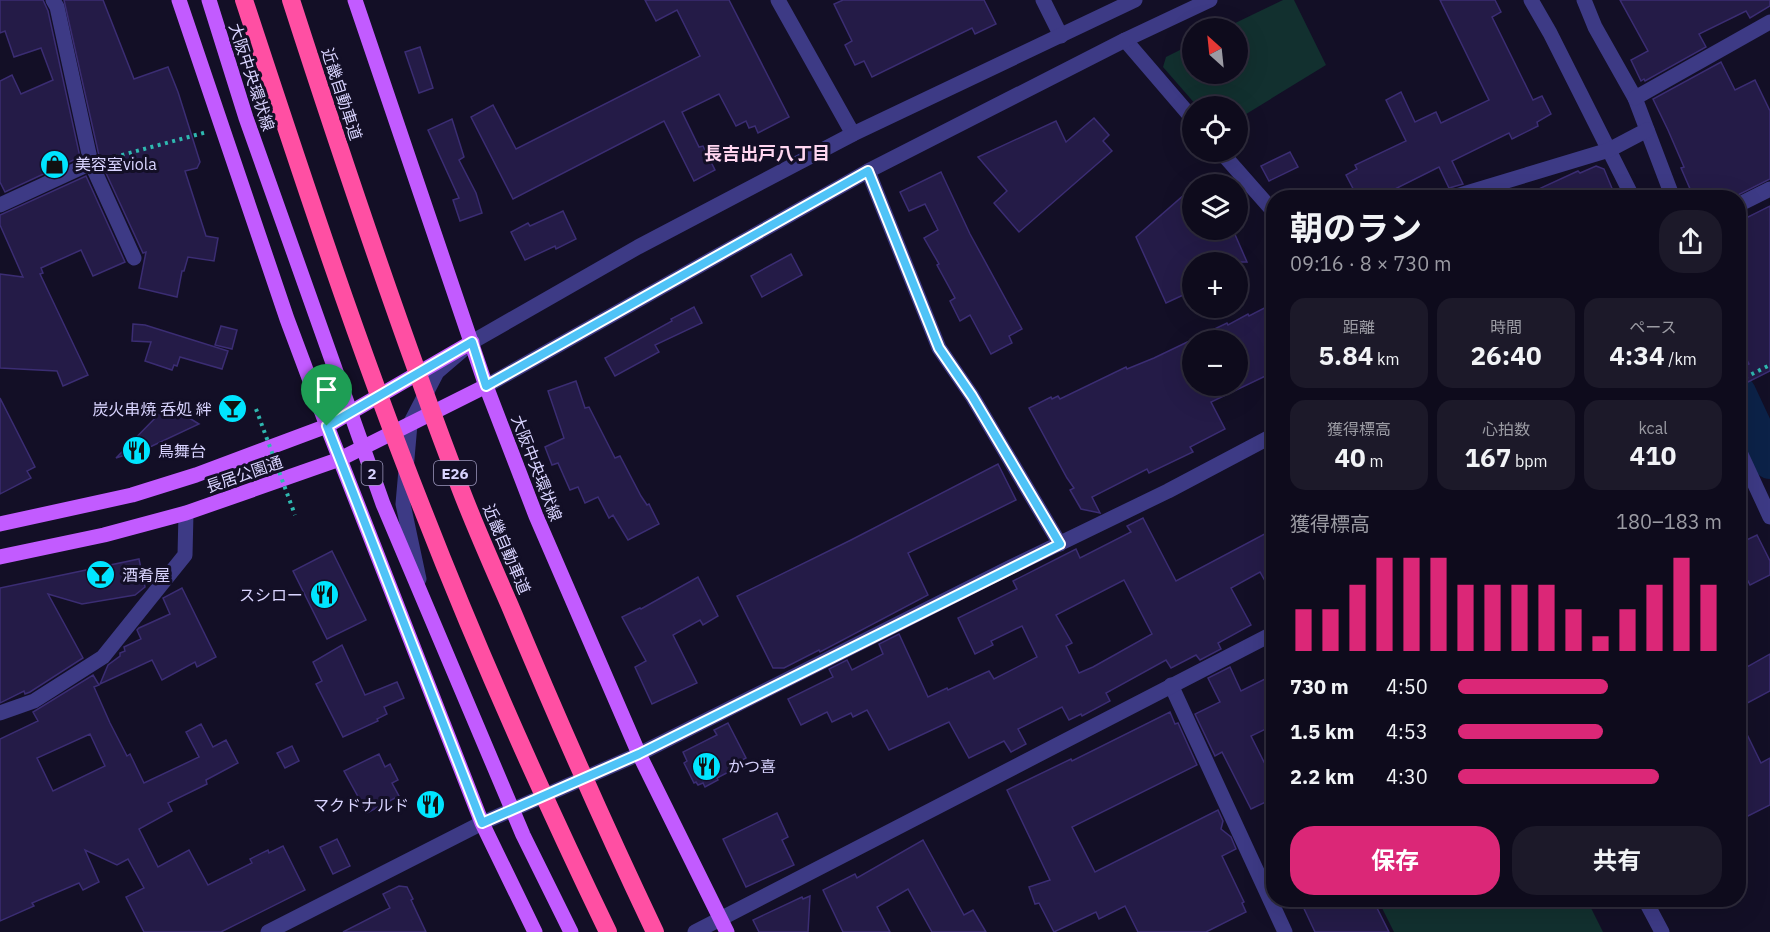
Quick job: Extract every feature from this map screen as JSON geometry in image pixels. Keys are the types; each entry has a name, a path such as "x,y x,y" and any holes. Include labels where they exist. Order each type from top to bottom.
{"highway":[{"name":"E26","path":"244,0 360,341 422,508 498,692 608,932"},
{"name":"近畿自動車道","path":"291,0 377,257 462,491 538,674 615,848 656,932"}],"main road":[{"name":"2","path":"179,0 287,319 327,426 482,823 535,932"},
{"name":"大阪中央環状線","path":"209,0 246,118 383,504 523,835 571,932"},
{"name":"大阪中央環状線","path":"355,0 486,386 536,516 639,754 723,926"},
{"name":"長居公園通","path":"0,524 132,495 196,475 327,426 472,342"},
{"name":"長居公園通","path":"0,557 104,535 186,513 340,459 486,386"}],"street":[{"path":"53,0 57,7 91,163 134,258"},
{"path":"778,0 854,134"},
{"path":"1043,0 1061,36"},
{"path":"423,598 402,504 410,424 437,372 472,342 638,247 854,134 1135,0"},
{"path":"486,386 868,171 1125,40 1210,0"},
{"path":"1531,0 1629,190"},
{"path":"1584,0 1595,27 1635,98 1670,190"},
{"path":"1635,98 1770,22"},
{"path":"1125,40 1182,106"},
{"path":"1477,190 1610,150 1647,130"},
{"path":"1230,162 1266,203"},
{"path":"0,205 91,163"},
{"path":"868,171 939,348 972,396 1060,544"},
{"path":"1746,201 1770,189"},
{"path":"268,932 482,823 639,754 1168,491 1266,439"},
{"path":"1746,465 1770,517"},
{"path":"0,713 34,701 103,657 185,555 186,513"},
{"path":"695,932 723,926 1171,685 1266,637"},
{"path":"1171,685 1266,891"},
{"path":"1273,907 1285,932"},
{"path":"1649,907 1662,932"}],"path":[{"path":"91,163 222,128"},
{"path":"1746,377 1770,365"},
{"path":"255,409 295,514"}],"green space":[{"path":"1283,0 1294,0 1326,65 1248,113 1248,96 1188,96 1163,67 1166,57 1182,49 1182,84 1248,84 1248,18 1246,18"},
{"path":"1382,907 1590,907 1603,932 1394,932"}],"building":[{"path":"0,0 43,0 48,11 80,157 5,192 0,182 0,81 12,75 21,94 53,80 41,48 14,57 5,31 0,33"},
{"path":"64,0 103,0 134,79 168,67 178,92 200,162 197,168 185,171 206,236 218,238 214,261 188,257 184,271 182,271 177,297 139,288 146,252 143,253 100,160"},
{"path":"645,0 729,0 789,117 758,133 755,126 749,128 746,121 736,126 719,94 682,112 699,147 703,146 715,170 694,181 664,121 513,199 471,117 493,105 516,149 700,56 677,10 656,21"},
{"path":"843,0 984,0 996,24 975,34 972,28 872,77 864,61 855,65 845,45 852,41 834,4"},
{"path":"1440,0 1495,0 1501,12 1492,17 1533,100 1542,96 1551,114 1537,122 1538,126 1512,139 1509,133 1452,161 1463,184 1449,188 1439,167 1393,190 1354,190 1346,175 1357,169 1355,165 1406,141 1386,100 1401,92 1415,122 1436,112 1441,123 1489,100"},
{"path":"1620,0 1770,0 1770,6 1750,18 1746,11 1699,34 1706,47 1645,81 1644,79 1641,81 1631,60 1648,51"},
{"path":"420,47 433,88 419,93 405,52"},
{"path":"1721,62 1735,90 1755,80 1770,111 1770,179 1746,191 1691,190 1681,168 1684,167 1653,99"},
{"path":"1094,118 1109,135 1103,141 1112,151 1019,232 994,203 1007,191 978,157 1056,121 1066,142"},
{"path":"452,119 464,157 459,160 476,193 482,213 460,221 453,200 459,198 428,130"},
{"path":"1290,152 1298,167 1269,181 1261,166"},
{"path":"1596,166 1604,169 1613,190 1536,190 1578,171 1580,173"},
{"path":"941,172 970,234 1022,329 1009,336 1012,343 991,354 970,315 960,321 950,301 955,298 924,238 938,230 925,204 909,211 900,192"},
{"path":"86,176 125,262 93,276 81,250 41,268 43,273 40,274 88,375 63,386 57,371 0,368 0,274 23,277 0,225 0,215"},
{"path":"1182,197 1182,240 1237,240 1243,252 1182,252 1182,296 1166,303 1136,237"},
{"path":"1770,206 1770,371 1748,382 1746,378 1746,366 1749,364 1746,358 1746,218"},
{"path":"563,211 576,239 525,260 511,232 528,223 530,226"},
{"path":"791,254 802,275 762,297 751,276"},
{"path":"694,307 702,323 655,345 659,352 615,376 605,358"},
{"path":"1266,307 1266,376 1248,384 1248,330 1212,330 1227,323 1228,325 1241,318 1248,318 1248,314 1249,316"},
{"path":"133,324 145,325 228,351 222,369 180,357 177,366 174,365 172,370 145,361 151,342 132,341"},
{"path":"221,326 237,330 232,349 215,345"},
{"path":"1182,345 1182,396 1224,396 1211,402 1225,429 1190,447 1193,452 1149,473 1147,469 1092,497 1100,513 1081,509 1070,490 1074,488 1029,408 1051,397 1052,399 1058,396 1060,399 1126,367 1127,369"},
{"path":"576,381 585,408 589,407 615,458 620,456 659,524 628,540 613,515 609,518 598,497 585,503 578,487 570,490 558,463 552,465 545,447 564,438 548,391"},
{"path":"0,398 35,467 27,471 31,478 0,494"},
{"path":"168,405 199,424 152,446 116,458"},
{"path":"998,464 1016,500 908,553 928,595 820,652 819,650 784,668 773,668 737,596"},
{"path":"1143,518 1176,581 1266,533 1266,583 1260,572 1231,588 1251,625 1218,643 1221,649 1200,660 1196,655 1171,668 1166,660 1106,693 1110,701 1082,716 1081,714 1069,720 1062,707 1018,729 1026,744 1011,752 1004,741 969,758 949,722 889,750 867,710 853,717 851,713 832,722 827,712 801,725 788,699 833,677 829,669 847,660 852,670 883,654 879,644 899,634 928,697 989,671 994,679 1037,657 1022,626 991,641 993,645 975,654 958,618 1017,589 1013,581 1076,549 1080,558 1131,532 1127,526","holes":["1124,580 1152,634 1079,673 1066,646 1072,643 1056,615"]},
{"path":"1757,535 1770,561 1770,575 1750,585 1748,581 1746,582 1746,540"},
{"path":"332,551 366,620 327,639 293,571"},
{"path":"139,559 145,587 135,595 82,604 48,594 83,658 30,692 25,694 24,691 0,703 0,588"},
{"path":"698,577 718,616 703,625 700,620 673,635 697,683 652,704 635,667 646,661 622,617"},
{"path":"182,588 216,657 197,667 195,662 162,680 152,660 100,684 108,665 125,651 124,647 141,639 137,630 139,628 170,614 163,598"},
{"path":"342,645 365,695 397,682 404,698 384,707 387,714 377,719 378,721 343,737 316,684 322,681 313,662"},
{"path":"1770,654 1770,691 1746,704 1746,668"},
{"path":"1230,667 1241,691 1266,678 1266,729 1251,736 1266,766 1266,802 1251,809 1222,752 1215,756 1195,714 1220,702 1208,678"},
{"path":"93,675 99,685 94,687 110,723 127,756 130,754 144,783 199,757 186,732 201,724 213,747 226,740 238,763 206,780 207,784 168,803 172,811 139,829 158,867 189,850 208,885 252,863 250,859 283,846 305,890 221,932 144,932 126,897 144,888 128,859 117,865 85,850 99,882 83,890 79,883 32,903 34,906 0,921 0,739 38,721 33,712","holes":["90,734 105,766 53,791 37,758"]},
{"path":"1170,712 1175,724 1178,723 1197,765 1072,827 1095,872 1218,810 1223,821 1221,829 1231,837 1236,849 1222,856 1244,902 1242,903 1246,912 1206,932 1138,932 1125,906 1099,919 1096,912 1054,932 1039,903 1035,904 1029,887 1050,880 1007,790 1071,759 1072,761"},
{"path":"728,723 746,758 733,765 734,769 705,787 703,783 698,785 694,783 684,763 687,761 683,752 717,735 714,730"},
{"path":"1746,732 1761,763 1770,758 1770,805 1746,817"},
{"path":"292,746 299,761 285,768 277,753"},
{"path":"379,754 385,767 390,764 398,780 392,783 399,796 367,813 344,771"},
{"path":"777,813 788,837 782,840 794,865 746,887 723,839"},
{"path":"337,839 350,866 333,874 320,847"},
{"path":"923,840 964,915 973,910 986,932 932,932 908,889 877,907 890,932 843,932 823,890 855,874 857,878"},
{"path":"399,886 407,887 426,932 343,932 390,908 383,894"},
{"path":"810,896 808,932 759,932 753,920 802,897 803,899"},
{"path":"1303,907 1376,907 1389,932 1315,932"}],"waterway":[{"path":"1746,410 1770,461"}],"place":[{"name":"美容室viola","path":"54,164"},
{"name":"炭火串焼 呑処 絆","path":"233,409"},
{"name":"鳥舞台","path":"137,451"},
{"name":"酒肴屋","path":"101,575"},
{"name":"スシロー","path":"324,595"},
{"name":"かつ喜","path":"707,766"},
{"name":"マクドナルド","path":"430,805"}],"district":[{"name":"長吉出戸八丁目","path":"767,153"}],"route":[{"path":"868,171 939,348 972,396 1060,544 639,754 482,823 327,426 472,342 486,386 868,171"}]}
